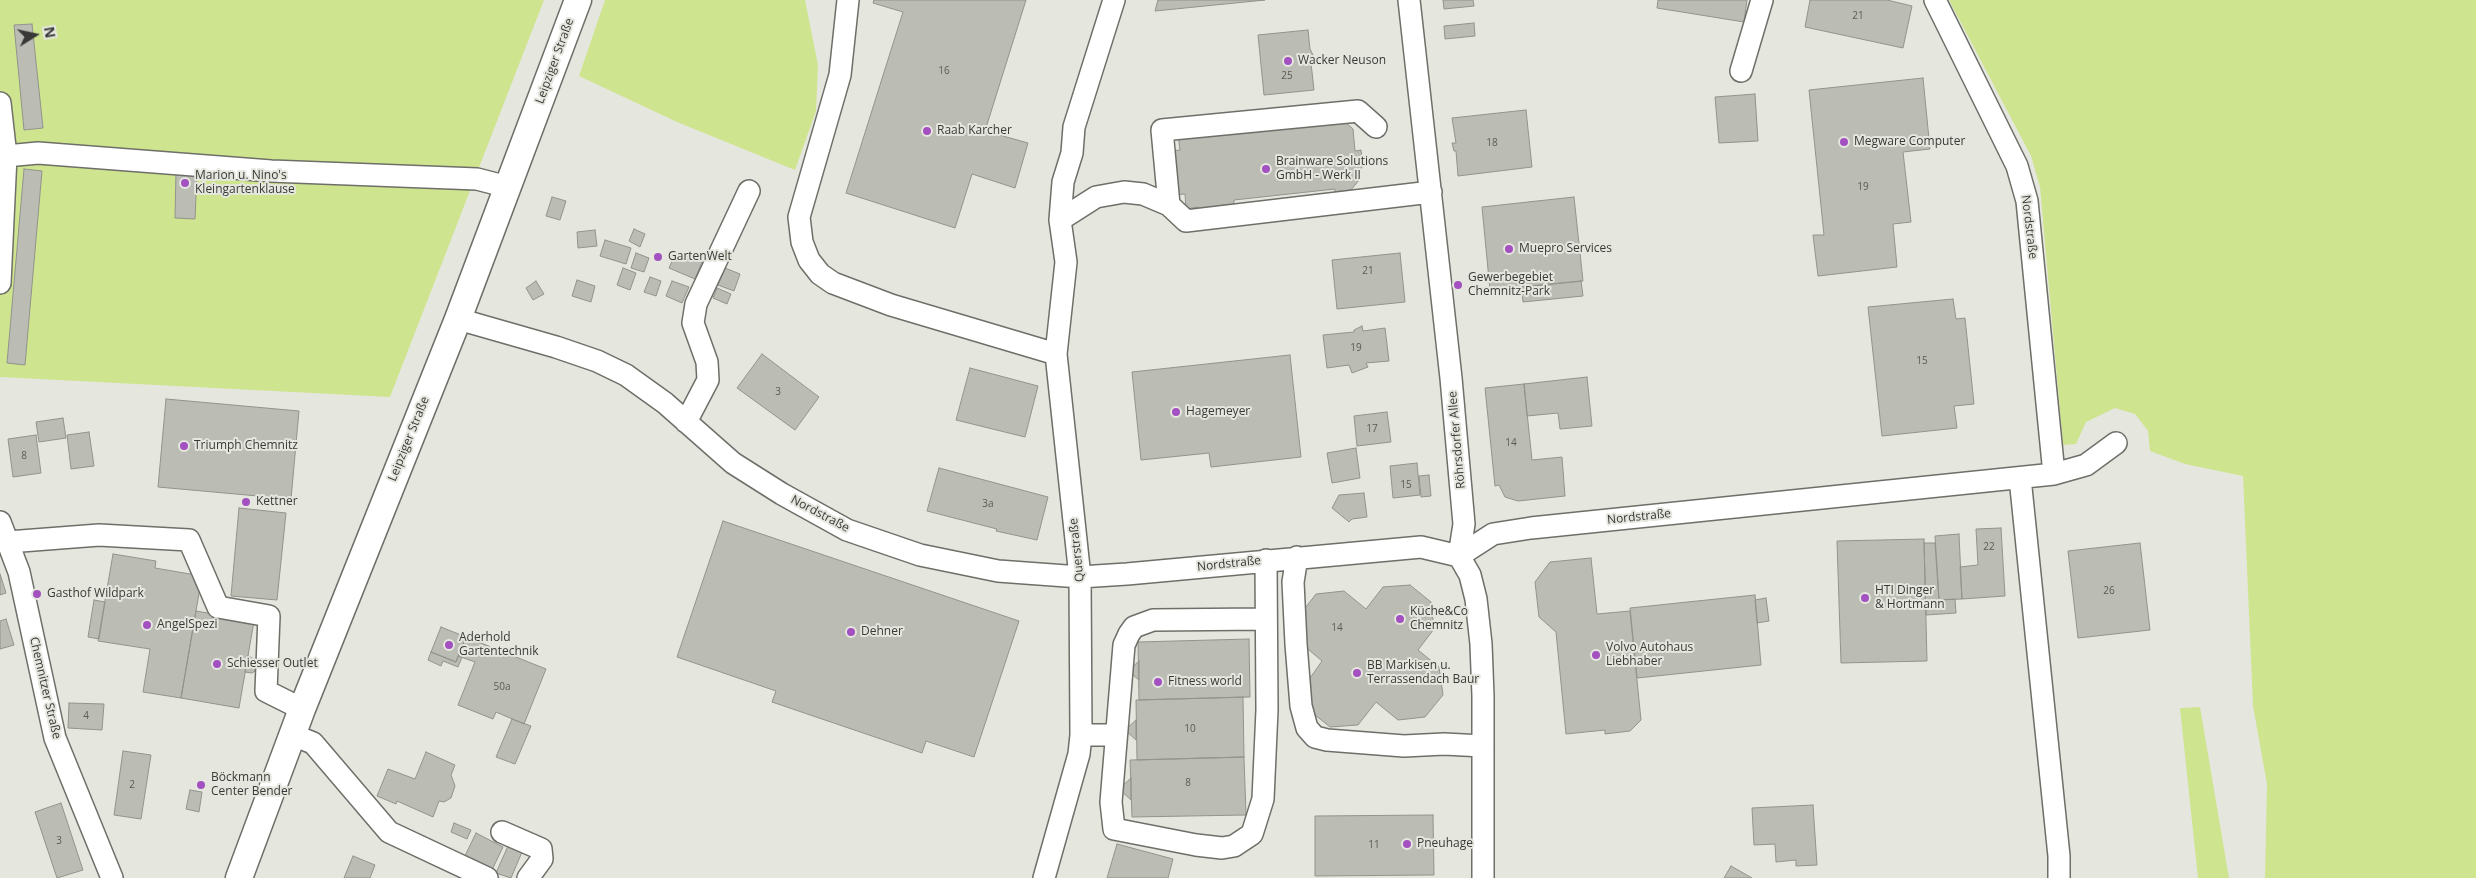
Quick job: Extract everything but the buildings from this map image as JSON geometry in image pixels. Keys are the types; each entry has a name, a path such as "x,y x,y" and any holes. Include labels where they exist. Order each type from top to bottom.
{"main road":[{"name":"Leipziger Straße","path":"239,878 302,709 458,319 578,0"}],"street":[{"path":"848,0 840,75 799,217 802,242 809,260 820,274 834,283 883,302 1007,341 1056,354"},
{"name":"Querstraße","path":"1044,878 1079,754 1081,735 1080,577 1056,354 1066,262 1060,220 1063,182 1072,153 1074,127 1114,0"},
{"name":"Röhrsdorfer Allee","path":"1409,0 1431,192 1464,524 1459,556"},
{"path":"1741,71 1762,0"},
{"name":"Nordstraße","path":"1935,0 2017,166 2027,201 2054,474"},
{"path":"0,103 6,156 0,283"},
{"path":"1169,205 1162,130 1358,111 1376,127"},
{"path":"6,156 38,153 271,171 477,179 508,187"},
{"path":"686,422 708,380 707,362 693,323 696,304 749,192"},
{"path":"1060,220 1096,197 1124,192 1142,194 1169,205 1186,221 1431,192"},
{"name":"Nordstraße","path":"458,319 597,361 626,375 646,388 732,463 782,494 847,530 920,555 998,571 1080,577 1421,547 1459,556 1493,534 1531,528 2054,474 2086,465 2116,443"},
{"path":"2020,478 2059,856 2059,878"},
{"name":"Chemnitzer Straße","path":"0,522 18,572 55,738 112,878"},
{"path":"8,542 99,535 189,540 218,607 269,616 266,691 302,709"},
{"path":"1459,556 1470,575 1477,608 1482,661 1483,878"},
{"path":"1297,557 1293,591 1301,706 1307,728 1315,737 1327,740 1404,746 1444,744 1483,746"},
{"path":"1265,619 1153,620 1134,627 1124,645 1111,802 1114,829 1196,845 1222,848 1245,840 1252,834 1263,800 1268,710 1265,619 1266,560"},
{"path":"293,735 313,742 389,832 487,878"},
{"path":"1081,735 1116,735"},
{"path":"502,832 541,849 542,858 528,878"}],"green space":[{"path":"0,0 544,0 390,397 0,377"},
{"path":"605,0 805,0 818,65 816,111 795,170 677,122 579,76"},
{"path":"1949,0 2476,0 2476,878 2265,878 2267,784 2253,706 2243,476 2185,464 2150,451 2148,431 2135,414 2115,408 2086,422 2076,444 2063,445 2040,187 2031,156"},
{"path":"2200,707 2229,878 2198,878 2180,708"}],"place":[{"name":"Wacker Neuson","path":"1288,61"},
{"name":"Raab Karcher","path":"927,131"},
{"name":"Megware Computer","path":"1844,142"},
{"name":"Brainware Solutions GmbH - Werk II","path":"1266,169"},
{"name":"Marion u. Nino's Kleingartenklause","path":"185,183"},
{"name":"Muepro Services","path":"1509,249"},
{"name":"GartenWelt","path":"658,257"},
{"name":"Gewerbegebiet Chemnitz-Park","path":"1458,285"},
{"name":"Hagemeyer","path":"1176,412"},
{"name":"Triumph Chemnitz","path":"184,446"},
{"name":"Kettner","path":"246,502"},
{"name":"Gasthof Wildpark","path":"37,594"},
{"name":"HTI Dinger & Hortmann","path":"1865,598"},
{"name":"Küche&Co Chemnitz","path":"1400,619"},
{"name":"AngelSpezi","path":"147,625"},
{"name":"Dehner","path":"851,632"},
{"name":"Aderhold Gartentechnik","path":"449,645"},
{"name":"Volvo Autohaus Liebhaber","path":"1596,655"},
{"name":"Schiesser Outlet","path":"217,664"},
{"name":"BB Markisen u. Terrassendach Baur","path":"1357,673"},
{"name":"Fitness world","path":"1158,682"},
{"name":"Böckmann Center Bender","path":"201,785"},
{"name":"Pneuhage","path":"1407,844"}]}
